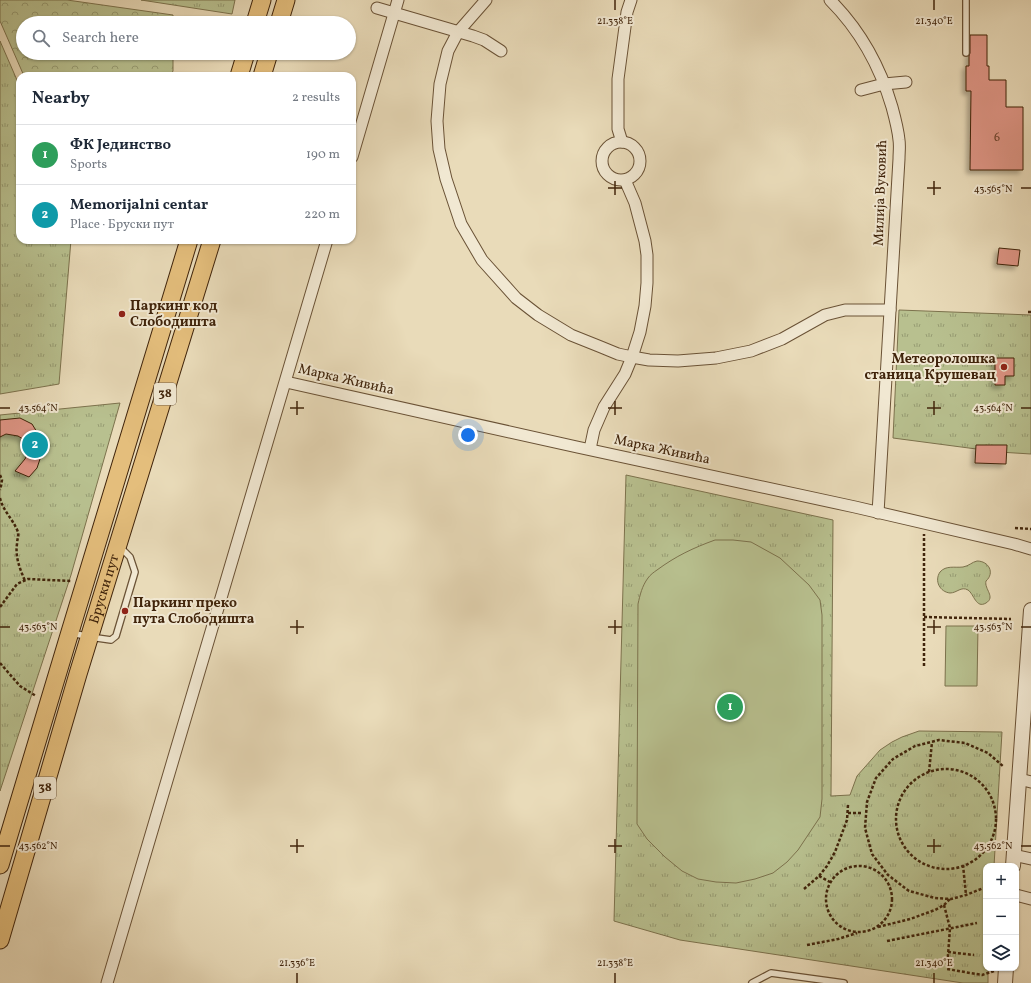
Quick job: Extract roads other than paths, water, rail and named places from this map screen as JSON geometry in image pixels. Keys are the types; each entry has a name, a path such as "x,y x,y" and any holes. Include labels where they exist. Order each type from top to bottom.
{"main road":[{"path":"257,16 262,0"},
{"path":"280,16 286,0"},
{"path":"240,72 244,60"},
{"path":"263,72 267,60"},
{"name":"Бруски пут","path":"0,865 188,244"},
{"name":"Бруски пут","path":"0,940 90,637 211,244"}],"street":[{"path":"356,143 398,0"},
{"path":"486,0 458,32 448,51 440,84 437,121 439,149 446,179 461,224 482,260 516,298 538,315 571,335 618,354 649,360 678,361 716,358 751,351 782,339 825,315 845,310 890,310"},
{"path":"622,142 618,129 618,79 627,12 631,0"},
{"name":"Милија Вуковић","path":"830,0 843,12 860,35 880,72 889,97 899,139 878,513"},
{"path":"377,8 484,40 501,51"},
{"path":"861,90 884,84 906,82"},
{"path":"622,142 633,146 637,151 640,162 636,173 625,180 619,180 613,179 604,170 602,157 609,146 622,142"},
{"path":"590,449 594,430 604,407 625,374 632,357 640,332 645,306 647,255 645,241 635,203 625,180"},
{"path":"107,983 327,244"},
{"name":"Марка Живића","path":"286,382 855,507 1031,549"},
{"path":"1031,610 1025,780 1013,860 1031,858"},
{"path":"1019,896 1031,899"},
{"path":"1001,971 1005,983"}],"lane":[{"path":"966,0 966,53"},
{"path":"70,632 111,640 116,636 135,572 130,557 124,551 117,548"},
{"path":"752,983 771,974 844,983"}],"place":[{"name":"Паркинг код Слободишта","path":"122,314"},
{"name":"Метеоролошка станица Крушевац","path":"1004,367"},
{"name":"Memorijalni centar","path":"35,445"},
{"name":"Паркинг преко пута Слободишта","path":"125,611"},
{"name":"ФК Јединство","path":"730,707"}]}
